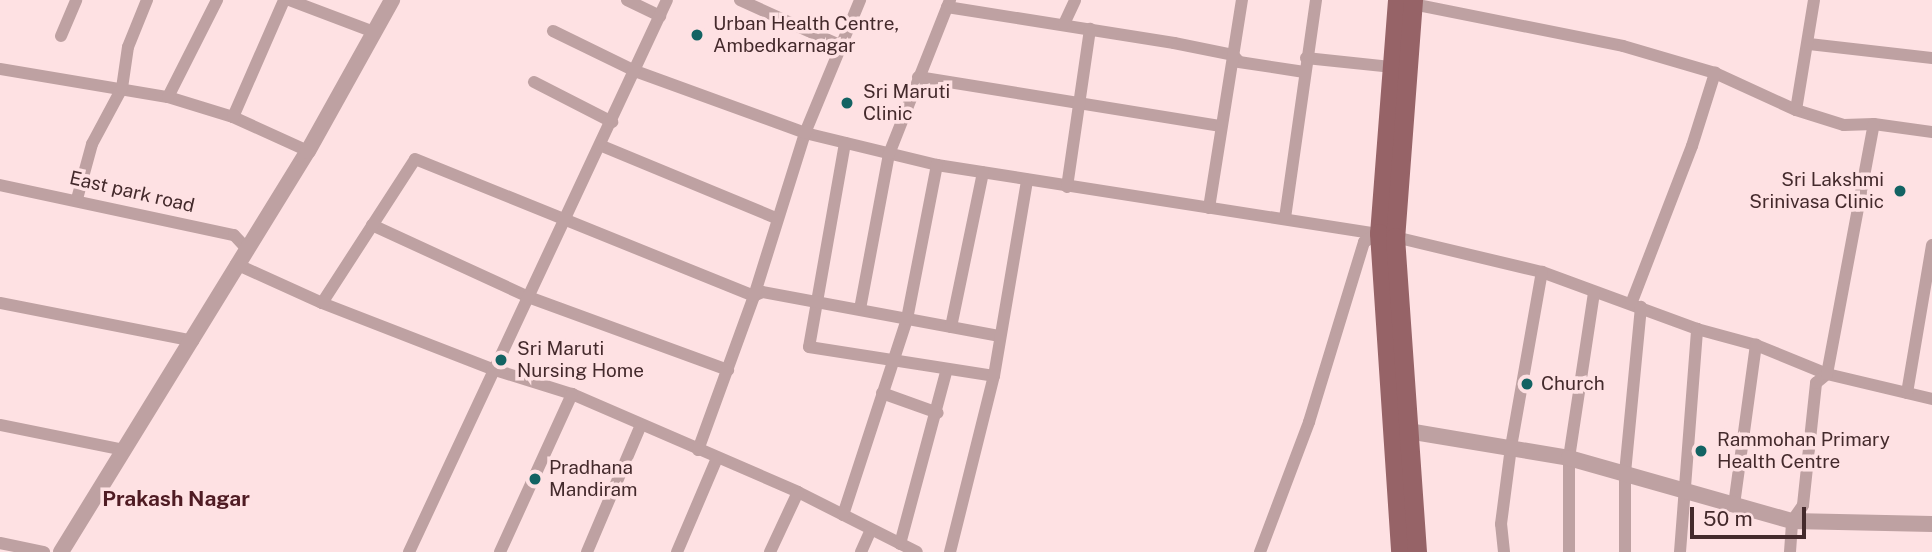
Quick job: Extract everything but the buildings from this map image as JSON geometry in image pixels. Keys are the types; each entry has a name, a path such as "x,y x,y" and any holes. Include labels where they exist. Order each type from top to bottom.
{"main road":[{"path":"1400,552 1387,235 1391,67 1408,1"},
{"path":"1408,1 1387,235 1408,431 1417,552"}],"street":[{"path":"61,36 76,0"},
{"path":"77,199 92,144 122,88 128,47 147,0"},
{"path":"168,97 217,0"},
{"path":"233,117 287,0 374,32"},
{"path":"61,552 308,151 392,0"},
{"path":"627,0 660,16"},
{"path":"409,552 492,369 531,298 667,0"},
{"path":"740,0 839,45"},
{"path":"698,450 754,296 776,218 805,133 839,45 860,0"},
{"path":"1013,15 1017,0"},
{"path":"1064,24 1075,0"},
{"path":"1209,208 1242,0"},
{"path":"1285,218 1316,0"},
{"path":"1796,110 1814,0"},
{"path":"1408,1 1561,32 1714,73 1796,110 1843,125 1874,124 1932,132"},
{"path":"860,309 889,154 949,4 1233,55 1239,62 1391,67"},
{"path":"1067,187 1090,29"},
{"path":"553,31 635,71 805,133 937,165 1387,235 1542,272 1697,329 1756,345 1826,374 1932,399"},
{"path":"1808,44 1932,58"},
{"path":"0,69 168,97 233,117 308,151"},
{"path":"1625,552 1625,473 1636,305 1692,146 1714,73"},
{"path":"918,77 1221,126"},
{"path":"534,82 612,122"},
{"path":"1790,552 1791,521 1803,505 1816,383 1826,374 1874,124"},
{"path":"845,143 808,347 994,376"},
{"path":"602,146 776,218"},
{"path":"322,303 415,159 754,296 762,292 815,300 1000,336"},
{"path":"843,515 907,319 937,165"},
{"path":"951,327 982,172"},
{"path":"950,552 994,376 1027,180"},
{"name":"East park road","path":"0,185 77,199 234,235 248,250"},
{"path":"372,225 531,298 728,370"},
{"path":"1260,552 1309,422 1364,242 1387,235"},
{"path":"1907,393 1927,301 1932,247"},
{"path":"236,264 322,303 492,369 572,394 798,492 870,532 917,552"},
{"path":"1504,552 1501,523 1511,447 1542,272"},
{"path":"1569,552 1569,458 1594,293"},
{"path":"0,303 193,341"},
{"path":"1680,552 1681,493 1697,329"},
{"path":"1734,505 1756,345"},
{"path":"900,544 938,413 947,369"},
{"path":"882,393 938,413"},
{"path":"500,552 572,394"},
{"path":"0,425 124,450"},
{"path":"587,552 641,425"},
{"path":"1408,431 1569,458 1625,473 1681,493 1791,521 1932,524"},
{"path":"677,552 717,458"},
{"path":"770,552 798,492"},
{"path":"861,552 870,532"},
{"path":"0,543 44,552"}],"place":[{"name":"Urban Health Centre, Ambedkarnagar","path":"697,35"},
{"name":"Sri Maruti Clinic","path":"847,103"},
{"name":"Sri Lakshmi Srinivasa Clinic","path":"1900,191"},
{"name":"Sri Maruti Nursing Home","path":"501,360"},
{"name":"Church","path":"1527,384"},
{"name":"Rammohan Primary Health Centre","path":"1701,451"},
{"name":"Pradhana Mandiram","path":"535,479"}],"district":[{"name":"Prakash Nagar","path":"176,499"}]}
